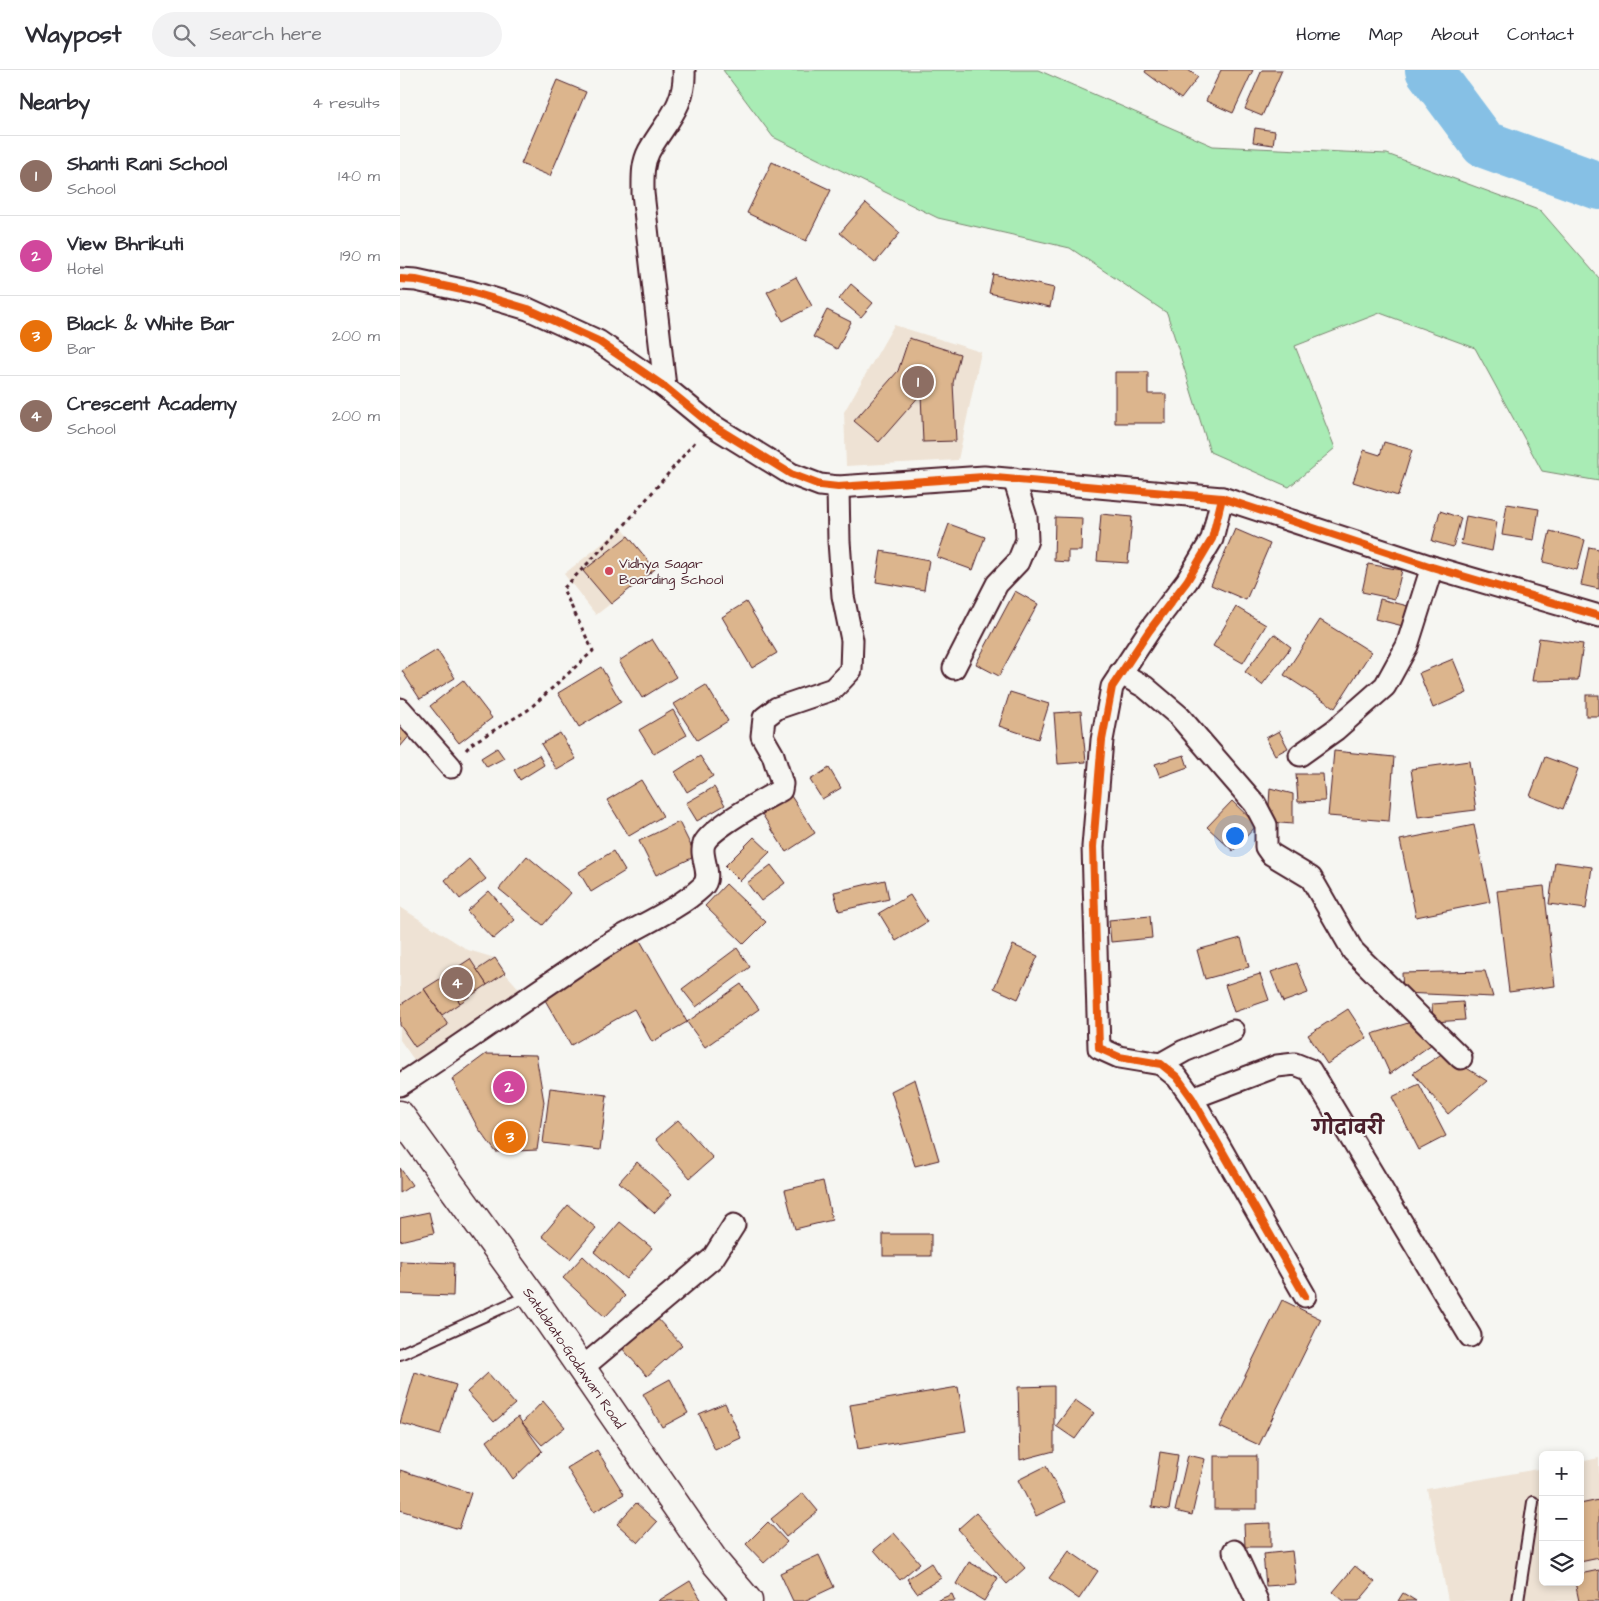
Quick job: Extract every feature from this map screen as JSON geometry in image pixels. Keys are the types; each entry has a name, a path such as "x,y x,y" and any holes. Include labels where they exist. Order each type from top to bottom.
{"street":[{"path":"665,387 643,193 643,171 648,152 681,102 685,85 684,70"},
{"path":"400,278 471,292 528,309 598,341 665,387 710,424 791,474 820,486 838,487 984,477 1222,498 1432,567 1599,616"},
{"path":"954,668 997,584 1018,562 1027,540 1026,517 1014,479"},
{"path":"400,1086 524,998 627,932 653,920 703,886 707,875 703,850 706,839 741,814 781,790 782,784 773,755 762,736 764,718 777,708 833,689 852,670 852,640 843,596 838,541 838,487"},
{"path":"1222,498 1212,539 1187,581 1120,673 1112,687 1102,740 1093,847 1100,1048 1120,1057 1161,1064 1177,1076 1192,1098 1305,1296"},
{"path":"1300,756 1335,730 1385,686 1407,646 1432,567"},
{"path":"1120,673 1144,687 1179,716 1258,808 1266,825 1266,846 1272,854 1311,878 1353,951 1461,1058"},
{"path":"400,709 451,767"},
{"path":"1161,1064 1184,1051 1233,1031"},
{"path":"1192,1098 1276,1066 1295,1064 1310,1070 1470,1336"},
{"name":"Satdobato-Godawari Road","path":"400,1115 531,1295 715,1562 748,1601"},
{"path":"582,1368 713,1258 734,1225"},
{"path":"1234,1552 1257,1601"}],"lane":[{"path":"400,1354 531,1295"},
{"path":"1518,1601 1533,1502"}],"path":[{"path":"451,767 471,744 528,710 593,651 563,589 622,528 710,424"}],"shaded area":[{"path":"894,325 981,352 958,460 846,466 844,412"},
{"name":"Vidhya Sagar Boarding School","path":"622,528 655,569 596,615 564,574"},
{"path":"400,907 468,950 495,958 505,973 523,993 417,1064 400,1040"},
{"path":"1599,1458 1599,1601 1448,1601 1427,1489 1539,1469 1539,1586 1584,1586 1584,1461"}],"green space":[{"path":"723,70 1038,70 1213,146 1387,154 1541,211 1599,278 1599,481 1542,471 1475,348 1380,313 1295,346 1335,448 1289,487 1210,452 1167,313 1070,248 938,218 773,137"}],"building":[{"path":"1146,70 1188,70 1198,77 1181,99 1145,72"},
{"path":"1221,70 1253,70 1233,113 1206,101"},
{"path":"1262,70 1282,70 1262,116 1245,109"},
{"path":"557,80 586,92 550,176 521,164"},
{"path":"1255,128 1275,131 1273,145 1253,142"},
{"path":"772,162 831,190 806,241 747,213"},
{"path":"866,203 900,233 875,263 840,233"},
{"path":"993,274 1054,288 1050,307 989,293"},
{"path":"796,277 812,306 783,321 767,292"},
{"path":"851,284 873,303 861,317 839,299"},
{"path":"827,310 851,322 837,349 813,337"},
{"path":"909,338 960,354 953,383 956,441 923,442 921,394 879,442 854,421 898,371"},
{"path":"1115,372 1148,372 1148,394 1166,394 1166,423 1115,423"},
{"path":"1384,442 1412,450 1398,496 1353,482 1364,450 1380,455"},
{"path":"1507,504 1539,509 1534,540 1502,535"},
{"path":"1440,511 1461,518 1453,547 1432,541"},
{"path":"1101,514 1132,517 1128,563 1097,561"},
{"path":"1466,516 1497,522 1492,551 1461,544"},
{"path":"1055,517 1082,518 1081,551 1068,551 1068,562 1054,561"},
{"path":"949,524 985,537 973,570 937,557"},
{"path":"1235,529 1270,544 1246,600 1211,585"},
{"path":"1550,531 1585,540 1577,570 1543,562"},
{"name":"Vidhya Sagar Boarding School","path":"628,536 655,569 611,604 583,571"},
{"path":"1589,547 1599,549 1599,589 1581,585"},
{"path":"881,551 929,560 924,590 876,582"},
{"path":"1368,564 1402,570 1395,599 1362,592"},
{"path":"1015,591 1038,604 999,676 976,664"},
{"path":"1380,599 1412,607 1407,627 1375,619"},
{"path":"746,602 777,653 752,668 722,617"},
{"path":"1236,607 1266,625 1243,663 1213,646"},
{"path":"1320,620 1371,652 1335,708 1284,675"},
{"path":"1274,634 1291,647 1262,685 1245,672"},
{"path":"1539,638 1583,644 1578,680 1532,681"},
{"path":"652,639 676,677 642,698 619,661"},
{"path":"437,650 455,678 420,699 402,671"},
{"path":"1453,659 1467,693 1433,708 1419,673"},
{"path":"601,667 621,702 579,727 558,693"},
{"path":"463,680 492,718 459,743 430,706"},
{"path":"706,685 728,721 697,740 674,704"},
{"path":"1010,692 1049,704 1038,739 999,726"},
{"path":"1586,695 1599,695 1599,716 1586,716"},
{"path":"673,710 687,735 654,754 639,730"},
{"path":"1081,711 1086,762 1058,764 1054,713"},
{"path":"400,724 411,734 400,747"},
{"path":"1279,731 1288,748 1275,755 1266,738"},
{"path":"560,733 576,759 557,770 541,744"},
{"path":"497,748 504,758 487,767 481,758"},
{"path":"1334,751 1394,757 1389,821 1328,816"},
{"path":"539,755 544,765 520,780 514,770"},
{"path":"1184,755 1188,767 1160,777 1155,764"},
{"path":"700,756 713,776 687,792 675,772"},
{"path":"1545,757 1578,769 1563,809 1530,796"},
{"path":"1469,761 1476,810 1418,817 1411,769"},
{"path":"829,768 841,788 822,799 810,780"},
{"path":"1296,774 1323,774 1325,801 1298,802"},
{"path":"641,780 663,816 629,836 607,800"},
{"path":"714,787 725,805 697,821 686,803"},
{"path":"1270,788 1293,794 1293,824 1268,822"},
{"path":"791,796 815,833 786,852 762,814"},
{"path":"1232,801 1257,825 1233,851 1207,827"},
{"path":"679,822 696,856 656,875 639,841"},
{"path":"1474,825 1490,902 1416,917 1400,840"},
{"path":"754,837 770,852 740,881 725,866"},
{"path":"613,851 625,871 591,892 579,872"},
{"path":"527,856 571,893 543,925 499,889"},
{"path":"469,859 486,879 460,899 445,880"},
{"path":"1555,862 1592,867 1586,909 1549,904"},
{"path":"771,865 785,883 761,901 747,883"},
{"path":"885,880 889,899 839,911 834,892"},
{"path":"726,884 766,922 744,944 705,906"},
{"path":"1544,886 1555,986 1509,992 1497,891"},
{"path":"489,891 515,920 493,939 467,911"},
{"path":"910,895 927,922 896,941 879,913"},
{"path":"1150,916 1152,938 1111,942 1109,920"},
{"path":"638,937 687,1022 652,1042 634,1009 571,1045 541,993"},
{"path":"1241,938 1249,967 1205,979 1197,950"},
{"path":"1013,945 1038,956 1018,999 994,988"},
{"path":"737,948 750,967 696,1007 682,989"},
{"path":"495,958 505,973 487,985 477,970"},
{"path":"470,959 487,985 460,1003 443,977"},
{"path":"1297,963 1308,993 1283,1002 1271,972"},
{"path":"1485,971 1493,997 1403,993 1402,973"},
{"path":"1260,974 1269,1000 1234,1012 1225,985"},
{"path":"443,977 460,1003 442,1015 424,989"},
{"path":"741,984 759,1009 705,1047 687,1022"},
{"path":"424,989 448,1025 415,1047 400,1025 400,1005"},
{"path":"1463,1002 1465,1020 1433,1022 1432,1004"},
{"path":"1348,1009 1367,1038 1327,1064 1308,1035"},
{"path":"1418,1020 1432,1044 1390,1074 1372,1034"},
{"path":"1443,1053 1487,1081 1448,1114 1413,1073"},
{"path":"486,1054 536,1055 544,1102 537,1150 496,1152 478,1128 452,1079"},
{"path":"915,1079 939,1160 915,1166 891,1091"},
{"path":"1419,1084 1446,1136 1419,1150 1392,1097"},
{"path":"550,1088 607,1095 600,1150 543,1143"},
{"path":"678,1120 713,1158 690,1178 656,1139"},
{"path":"637,1162 672,1194 654,1213 619,1182"},
{"path":"400,1168 412,1185 400,1193"},
{"path":"823,1181 832,1220 795,1229 785,1190"},
{"path":"568,1205 596,1228 570,1259 542,1236"},
{"path":"429,1212 434,1233 400,1241 400,1218"},
{"path":"620,1222 652,1248 626,1279 594,1252"},
{"path":"883,1234 931,1234 931,1256 883,1256"},
{"path":"583,1256 625,1296 605,1317 563,1278"},
{"path":"400,1261 454,1263 453,1296 400,1294"},
{"path":"1282,1300 1321,1319 1259,1445 1220,1427"},
{"path":"654,1315 682,1345 647,1376 620,1346"},
{"path":"415,1372 456,1385 440,1435 400,1423"},
{"path":"488,1373 515,1404 494,1422 467,1392"},
{"path":"670,1379 688,1413 662,1427 643,1394"},
{"path":"1054,1386 1054,1451 1020,1460 1018,1387"},
{"path":"958,1387 966,1431 858,1449 850,1405"},
{"path":"1075,1400 1094,1413 1075,1439 1056,1426"},
{"path":"543,1401 565,1427 542,1445 522,1423"},
{"path":"725,1403 741,1438 715,1450 699,1414"},
{"path":"518,1417 542,1451 513,1479 487,1441"},
{"path":"597,1450 624,1494 594,1512 567,1468"},
{"path":"1160,1452 1178,1455 1169,1510 1152,1507"},
{"path":"1188,1455 1205,1459 1192,1515 1175,1511"},
{"path":"1214,1456 1257,1456 1257,1509 1214,1509"},
{"path":"1046,1466 1065,1502 1036,1516 1018,1480"},
{"path":"400,1470 471,1493 459,1529 400,1510"},
{"path":"803,1493 818,1511 786,1537 771,1519"},
{"path":"1599,1500 1599,1558 1584,1561 1584,1541 1584,1503"},
{"path":"636,1503 657,1522 638,1543 617,1524"},
{"path":"976,1513 1025,1568 1007,1584 958,1529"},
{"path":"768,1522 787,1542 764,1563 746,1544"},
{"path":"1271,1523 1271,1547 1245,1547 1244,1524"},
{"path":"894,1533 920,1563 900,1580 874,1550"},
{"path":"1069,1551 1098,1571 1079,1599 1049,1578"},
{"path":"1292,1551 1296,1584 1266,1586 1263,1554"},
{"path":"819,1555 834,1587 804,1601 793,1601 780,1573"},
{"path":"969,1562 998,1578 984,1601 956,1584"},
{"path":"931,1563 941,1578 917,1593 907,1579"},
{"path":"1355,1566 1375,1582 1359,1601 1344,1601 1333,1592"},
{"path":"1599,1570 1599,1601 1579,1601 1576,1586 1584,1586 1584,1573"},
{"path":"690,1581 702,1601 658,1601"},
{"path":"1403,1593 1416,1601 1398,1601"},
{"path":"952,1594 955,1601 936,1601"}],"waterway":[{"path":"1429,70 1484,144 1599,186"}],"cycle path":[{"path":"400,279 416,280 471,292 528,309 598,341 665,387 710,424 791,474 820,485 838,487 984,477 1222,498 1432,567 1599,616"},
{"path":"1222,498 1212,539 1187,581 1149,631 1112,687 1102,740 1093,847 1099,1048 1119,1057 1161,1064 1177,1077 1192,1098 1305,1296"}],"place":[{"name":"Shanti Rani School","path":"918,382"},
{"name":"Vidhya Sagar Boarding School","path":"609,571"},
{"name":"Crescent Academy","path":"457,983"},
{"name":"View Bhrikuti","path":"509,1087"},
{"name":"Black & White Bar","path":"510,1137"}],"district":[{"name":"गोदावरी","path":"1348,1127"}]}
